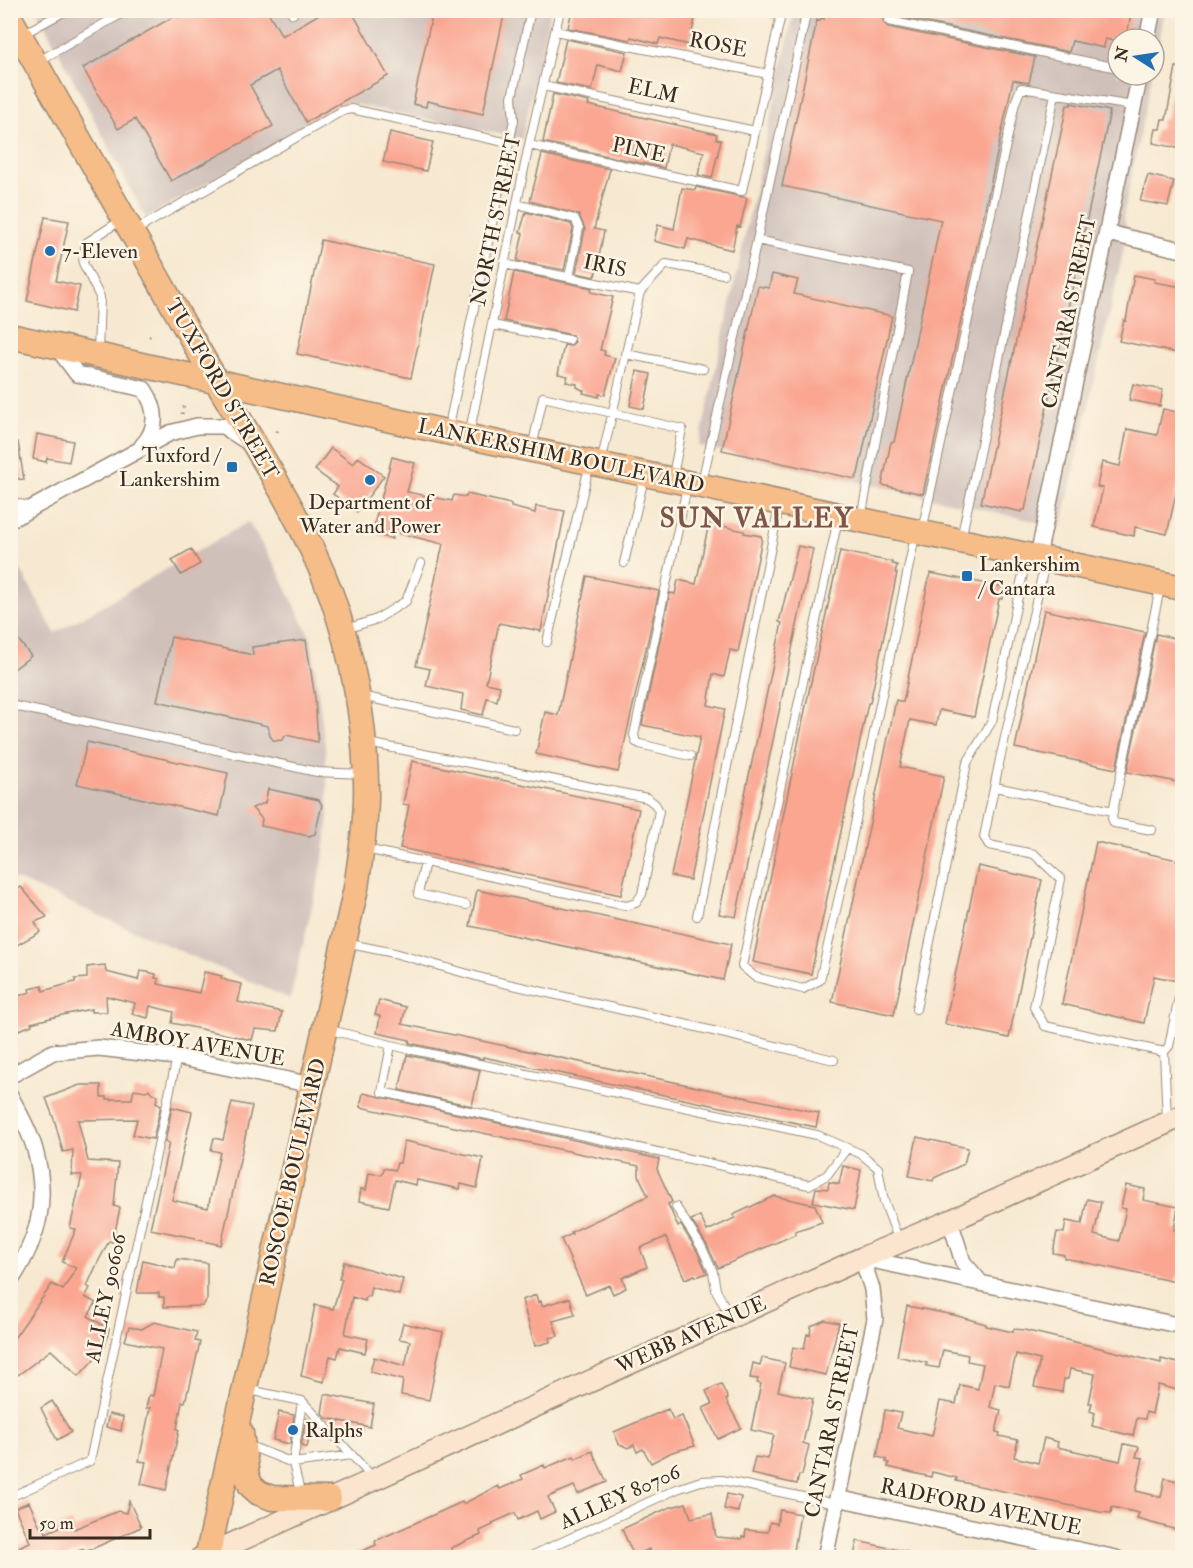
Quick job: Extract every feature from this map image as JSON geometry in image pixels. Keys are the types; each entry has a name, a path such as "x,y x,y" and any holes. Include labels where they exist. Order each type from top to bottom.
{"main road":[{"name":"TUXFORD STREET","path":"16,27 215,380 291,508 314,556 331,594 357,695 364,742 366,779"},
{"name":"LANKERSHIM BOULEVARD","path":"10,336 596,464 1172,586"},
{"name":"ROSCOE BOULEVARD","path":"205,1556 239,1415 356,888 366,779"},
{"path":"239,1415 247,1476 251,1486 272,1498 329,1499"}],"street":[{"path":"1149,27 1153,10"},
{"name":"CANTARA STREET","path":"1037,556 1137,87"},
{"path":"1107,233 1182,250"},
{"path":"56,346 78,374 144,389 155,412 154,426 149,438 140,448"},
{"path":"10,520 140,448 170,433 189,427 223,426 255,447"},
{"name":"AMBOY AVENUE","path":"10,1076 53,1052 99,1048 177,1057 312,1085"},
{"path":"10,1095 35,1148 41,1180 42,1206 25,1260 10,1282"},
{"name":"WEBB AVENUE","path":"205,1556 730,1317 1175,1119"},
{"path":"950,1221 963,1262 981,1283"},
{"path":"862,1258 1182,1326"},
{"name":"CANTARA STREET","path":"825,1557 875,1319 872,1289 862,1258"},
{"name":"RADFORD AVENUE","path":"837,1501 1116,1557"}],"lane":[{"path":"16,27 67,10"},
{"path":"36,63 128,10"},
{"path":"458,434 514,120 512,97 531,10"},
{"name":"NORTH STREET","path":"458,434 493,325 529,145 560,10"},
{"path":"756,131 782,13 757,10"},
{"path":"690,756 640,744 636,742 634,735 687,483 757,240 807,10"},
{"path":"889,21 1106,66"},
{"name":"ROSE","path":"555,31 768,74"},
{"name":"ELM","path":"543,86 756,131"},
{"path":"757,240 908,272 742,966 755,977 803,989 820,980 1015,103 1021,88 1133,106"},
{"path":"960,540 1055,94"},
{"path":"98,355 100,297 83,263 86,243 128,225 342,111 351,109 509,142"},
{"name":"PINE","path":"529,145 742,191 756,131"},
{"path":"517,204 575,219 579,228 569,277"},
{"name":"IRIS","path":"504,264 640,292 666,264 723,274"},
{"path":"547,642 612,411 640,292"},
{"path":"493,325 569,340"},
{"path":"625,354 704,369"},
{"path":"532,450 543,397 612,411 682,429 687,483"},
{"path":"624,563 645,474"},
{"path":"10,502 34,507"},
{"path":"697,916 779,502"},
{"path":"1037,556 984,837 988,845 1034,854 1061,879 1034,1007 1045,1026 1164,1052"},
{"path":"916,1009 967,763 992,721 1037,556"},
{"path":"341,631 376,619 406,602 421,563"},
{"path":"1152,830 1114,823 1112,818 1172,586"},
{"path":"357,695 514,729"},
{"path":"10,705 317,772 366,779"},
{"path":"361,848 626,906 636,903 642,894 659,811 655,804 647,798 364,742"},
{"path":"994,787 1113,811"},
{"path":"424,862 418,894 466,905"},
{"path":"344,943 394,953 486,979 834,1060"},
{"path":"1175,1119 1164,1052 1169,1046 1180,992 1182,993"},
{"path":"325,1029 391,1046 817,1135 861,1154 878,1168 884,1201 899,1242"},
{"path":"391,1046 382,1092 809,1185 827,1175 847,1148"},
{"name":"ALLEY 90606","path":"10,1497 90,1461 177,1057"},
{"path":"676,1207 702,1248 713,1272 716,1290 730,1317"},
{"path":"244,1389 302,1401 374,1479"},
{"path":"301,1497 293,1463 302,1401"},
{"path":"242,1443 293,1463 352,1455"},
{"name":"ALLEY 80706","path":"527,1557 677,1489 701,1481 722,1480 837,1501"}],"path":[{"path":"150,336 155,337"},
{"path":"172,411 182,414 184,405"},
{"path":"278,426 278,432"}],"shaded area":[{"path":"37,11 550,11 522,139 348,103 146,218"},
{"path":"794,11 1165,11 1162,27 1106,27 1106,87 1150,87 1123,217 1128,230 1061,527 699,446"},
{"path":"248,522 277,569 311,639 325,745 329,818 322,865 290,999 11,877 10,550 55,633"}],"building":[{"path":"190,10 267,10 282,36 326,10 351,10 388,76 306,122 277,70 250,85 273,126 171,181 135,119 118,129 83,68 178,14 179,17"},
{"path":"433,10 505,10 483,114 427,101 426,107 413,104"},
{"path":"572,10 697,10 689,45 660,38 658,44 631,37 630,40 568,28"},
{"path":"825,10 1132,10 1128,27 1106,27 1104,48 1072,41 1069,52 890,15 883,19 888,27 1035,57 1029,83 1013,80 923,494 882,485 891,442 894,442 941,220 782,186 817,20 824,19"},
{"path":"566,39 627,52 622,71 598,65 592,90 556,83"},
{"path":"1176,67 1182,67 1182,149 1153,143 1156,129 1160,129 1162,119 1166,120"},
{"path":"553,94 589,102 588,105 592,106 717,134 716,139 721,140 712,178 698,175 704,152 669,144 664,168 543,142"},
{"path":"1071,103 1110,111 1025,510 1022,512 981,503 1067,105"},
{"path":"390,132 433,142 426,171 383,162"},
{"path":"542,154 610,169 594,229 604,231 595,277 576,273 585,229 579,215 530,201"},
{"path":"1148,175 1174,181 1168,206 1140,201"},
{"path":"696,187 747,198 740,227 737,226 732,250 688,239 685,249 654,241 658,225 674,229 682,188 695,190"},
{"path":"526,212 571,224 573,229 564,270 517,261 523,233 520,232"},
{"name":"7-Eleven","path":"45,217 69,221 56,281 80,286 74,312 27,301"},
{"path":"321,240 435,264 411,378 297,354"},
{"path":"514,272 592,288 591,292 613,297 600,350 605,351 604,355 615,358 605,395 599,394 599,397 583,393 584,391 577,387 577,384 566,382 568,376 558,374 564,345 570,346 575,342 572,335 504,321"},
{"path":"772,274 798,280 794,294 892,316 858,474 855,479 722,450 758,286 769,288"},
{"path":"1134,275 1155,279 1154,282 1182,287 1182,354 1119,341 1124,320 1126,321"},
{"path":"637,371 651,374 644,409 630,406"},
{"path":"1133,384 1163,390 1160,406 1129,400"},
{"path":"1163,409 1182,413 1182,486 1178,485 1167,534 1135,527 1134,536 1094,527 1103,488 1097,487 1102,462 1120,466 1127,429 1157,435"},
{"path":"37,434 73,441 69,462 47,458 46,462 33,459"},
{"path":"18,442 24,480 10,477 10,443"},
{"name":"Department of Water and Power","path":"331,448 353,464 358,457 384,476 357,512 333,494 338,487 315,470"},
{"path":"392,457 415,463 407,492 452,501 454,495 466,497 467,494 511,504 511,507 535,513 536,506 565,511 541,631 499,623 486,683 500,686 497,701 487,698 483,715 461,710 463,694 426,686 430,669 416,666 443,544 394,532 392,539 372,533"},
{"path":"709,523 761,536 762,539 738,652 730,650 724,677 713,674 708,705 725,709 690,880 671,876 700,737 642,725 670,593 675,594 678,580 696,584"},
{"path":"798,546 813,549 736,917 719,914 782,623 779,622"},
{"path":"191,549 200,564 181,575 172,560"},
{"path":"840,551 892,562 897,565 895,573 897,573 811,974 753,962"},
{"path":"930,573 1004,587 1002,599 999,599 974,717 939,710 936,725 910,720 900,767 944,776 894,1015 832,1002 896,700 903,702"},
{"path":"587,576 659,591 618,772 536,754 545,712 558,715"},
{"path":"1044,610 1145,632 1116,769 1015,748"},
{"path":"10,629 31,656 10,672"},
{"path":"1156,634 1182,640 1182,783 1127,772"},
{"path":"171,637 253,655 252,647 306,640 315,698 318,742 286,735 282,740 274,741 270,736 268,726 157,701"},
{"path":"87,742 228,773 219,816 77,784"},
{"path":"412,761 639,809 621,895 400,848 409,805 403,804"},
{"path":"268,789 319,800 322,805 315,834 309,836 261,826 262,819 252,808 265,803"},
{"path":"1096,842 1182,861 1182,982 1154,976 1144,1023 1062,1004"},
{"path":"978,866 1042,880 1009,1038 945,1024"},
{"path":"21,887 47,917 35,922 40,932 10,949 10,896"},
{"path":"477,890 731,944 723,980 470,926"},
{"path":"105,965 106,972 138,980 140,971 156,974 155,978 159,979 158,984 199,993 204,972 222,976 221,978 228,981 242,984 238,1002 282,1012 278,1031 255,1029 252,1040 172,1023 174,1012 150,1006 148,1018 132,1014 135,1003 106,996 107,1012 91,1012 91,1009 31,1023 32,1025 19,1030 15,1019 10,1021 10,999 30,992 29,989 42,986 43,991 75,982 75,979 87,978 87,967"},
{"path":"379,1000 406,1007 402,1024 819,1113 816,1127 409,1043 410,1040 377,1033 380,1016 375,1015"},
{"path":"407,1055 480,1070 472,1106 399,1090"},
{"path":"80,1085 101,1085 101,1097 107,1097 112,1101 112,1099 132,1099 134,1089 146,1091 149,1089 152,1094 158,1095 156,1102 161,1105 153,1139 133,1135 137,1119 78,1120 88,1161 118,1163 114,1206 120,1208 113,1242 109,1241 97,1264 87,1286 90,1288 85,1297 96,1303 88,1316 109,1329 105,1347 79,1376 51,1350 18,1375 10,1366 10,1344 52,1284 63,1290 76,1268 62,1262 76,1229 70,1228 82,1175 72,1175 73,1150 63,1152 46,1098"},
{"path":"363,1093 659,1159 657,1169 672,1202 668,1204 678,1227 681,1225 707,1273 685,1279 666,1237 640,1248 647,1267 622,1278 626,1288 613,1294 609,1285 586,1295 561,1239 572,1234 571,1232 648,1196 639,1176 639,1166 360,1107"},
{"path":"232,1102 252,1106 221,1245 150,1229 169,1143 165,1142 172,1107 192,1112 172,1200 208,1208 220,1152 211,1150 214,1138 223,1140"},
{"path":"917,1137 968,1148 964,1164 934,1178 933,1181 909,1176"},
{"path":"404,1141 483,1158 477,1188 461,1184 460,1189 417,1180 416,1185 395,1180 389,1207 359,1201 361,1189 366,1190 369,1173 382,1175 384,1168 395,1170 397,1163 400,1163"},
{"path":"843,1166 861,1170 854,1210 813,1202 816,1188 828,1189 829,1182 839,1184"},
{"path":"1126,1185 1145,1189 1143,1200 1178,1207 1174,1230 1182,1231 1182,1276 1177,1275 1176,1282 1064,1258 1064,1255 1053,1253 1057,1232 1064,1233 1066,1221 1082,1224 1087,1199 1101,1202 1094,1235 1119,1241 1126,1209 1121,1208"},
{"path":"774,1196 815,1205 822,1222 795,1231 796,1234 718,1268 691,1220 700,1216 707,1231 735,1218 733,1215"},
{"path":"177,1259 207,1263 207,1299 203,1306 164,1307 164,1297 159,1297 159,1293 137,1293 143,1260 175,1268"},
{"path":"344,1262 403,1279 399,1295 371,1287 369,1297 366,1296 365,1301 352,1297 345,1334 368,1339 365,1353 340,1347 337,1358 330,1356 324,1382 301,1376 315,1305 333,1309 342,1279 339,1279"},
{"path":"536,1295 542,1306 570,1298 575,1315 553,1321 558,1336 549,1338 550,1342 535,1346 522,1300"},
{"path":"907,1306 954,1315 1013,1332 1014,1329 1024,1330 1161,1363 1161,1359 1182,1364 1182,1391 1158,1385 1152,1414 1146,1412 1145,1419 1137,1418 1133,1436 1092,1426 1095,1413 1090,1411 1092,1403 1089,1403 1095,1374 1070,1369 1068,1379 1064,1379 1062,1392 1034,1387 1040,1360 1016,1354 1009,1386 995,1383 990,1407 1001,1410 996,1432 1000,1433 999,1436 1018,1440 1014,1457 1038,1463 1044,1438 1058,1442 1057,1447 1120,1461 1124,1444 1139,1447 1136,1457 1143,1458 1136,1491 1161,1497 1165,1478 1182,1482 1181,1531 1137,1519 1139,1513 1112,1507 1111,1513 1100,1512 956,1481 957,1478 932,1472 931,1477 888,1467 889,1463 886,1459 877,1457 885,1410 901,1413 897,1428 932,1436 940,1401 956,1404 960,1385 978,1389 983,1364 967,1361 968,1355 943,1350 939,1368 897,1356"},
{"path":"825,1320 839,1323 826,1375 789,1367 793,1347 804,1349 811,1326"},
{"path":"154,1322 197,1332 195,1341 200,1342 189,1390 185,1402 182,1402 177,1429 179,1430 166,1490 141,1484 146,1462 139,1461 150,1408 146,1408 149,1395 153,1396 162,1349 125,1341 129,1327 142,1329"},
{"path":"403,1323 443,1332 429,1400 401,1395 403,1380 370,1372 374,1357 405,1366 410,1341 399,1339"},
{"path":"762,1358 785,1363 778,1391 813,1399 803,1443 809,1445 802,1475 799,1475 797,1484 751,1474 755,1457 768,1459 774,1435 751,1430 761,1384 757,1383 758,1379 750,1378 753,1363 760,1365"},
{"path":"721,1384 728,1399 726,1400 741,1428 718,1439 703,1408 712,1404 706,1391"},
{"path":"325,1394 374,1404 370,1427 326,1418 322,1413"},
{"path":"52,1401 71,1432 57,1440 41,1408"},
{"path":"668,1409 673,1419 682,1416 695,1446 672,1452 651,1463 643,1449 637,1452 634,1445 628,1448 619,1444 614,1432"},
{"path":"279,1412 294,1415 290,1444 273,1440"},
{"path":"109,1414 123,1417 121,1431 106,1427"},
{"path":"306,1418 313,1422 307,1448 301,1446"},
{"path":"592,1451 607,1482 578,1494 574,1486 548,1497 555,1512 540,1519 537,1511 518,1520 515,1513 492,1523 493,1525 480,1531 481,1535 451,1548 455,1557 348,1557 376,1545 375,1541 462,1502 463,1504 498,1486 500,1489 523,1479 521,1475 544,1465 545,1468"},
{"path":"727,1494 741,1497 738,1512 724,1509"},
{"path":"129,1501 141,1527 85,1552 83,1549 65,1557 10,1557 10,1551 30,1542 15,1508 29,1502 41,1529 44,1528 46,1533 71,1522 74,1529 118,1511 126,1513"},
{"path":"686,1503 691,1518 712,1514 716,1537 742,1539 745,1537 746,1530 768,1532 770,1522 777,1524 780,1510 800,1514 793,1557 653,1557 649,1549 634,1556 622,1529 668,1508"},
{"path":"857,1541 908,1552 907,1557 854,1557"}],"place":[{"name":"7-Eleven","path":"50,251"},
{"name":"Tuxford / Lankershim","path":"232,467"},
{"name":"Department of Water and Power","path":"370,480"},
{"name":"Lankershim / Cantara","path":"967,576"},
{"name":"Ralphs","path":"293,1430"}],"district":[{"name":"SUN VALLEY","path":"757,518"}]}
